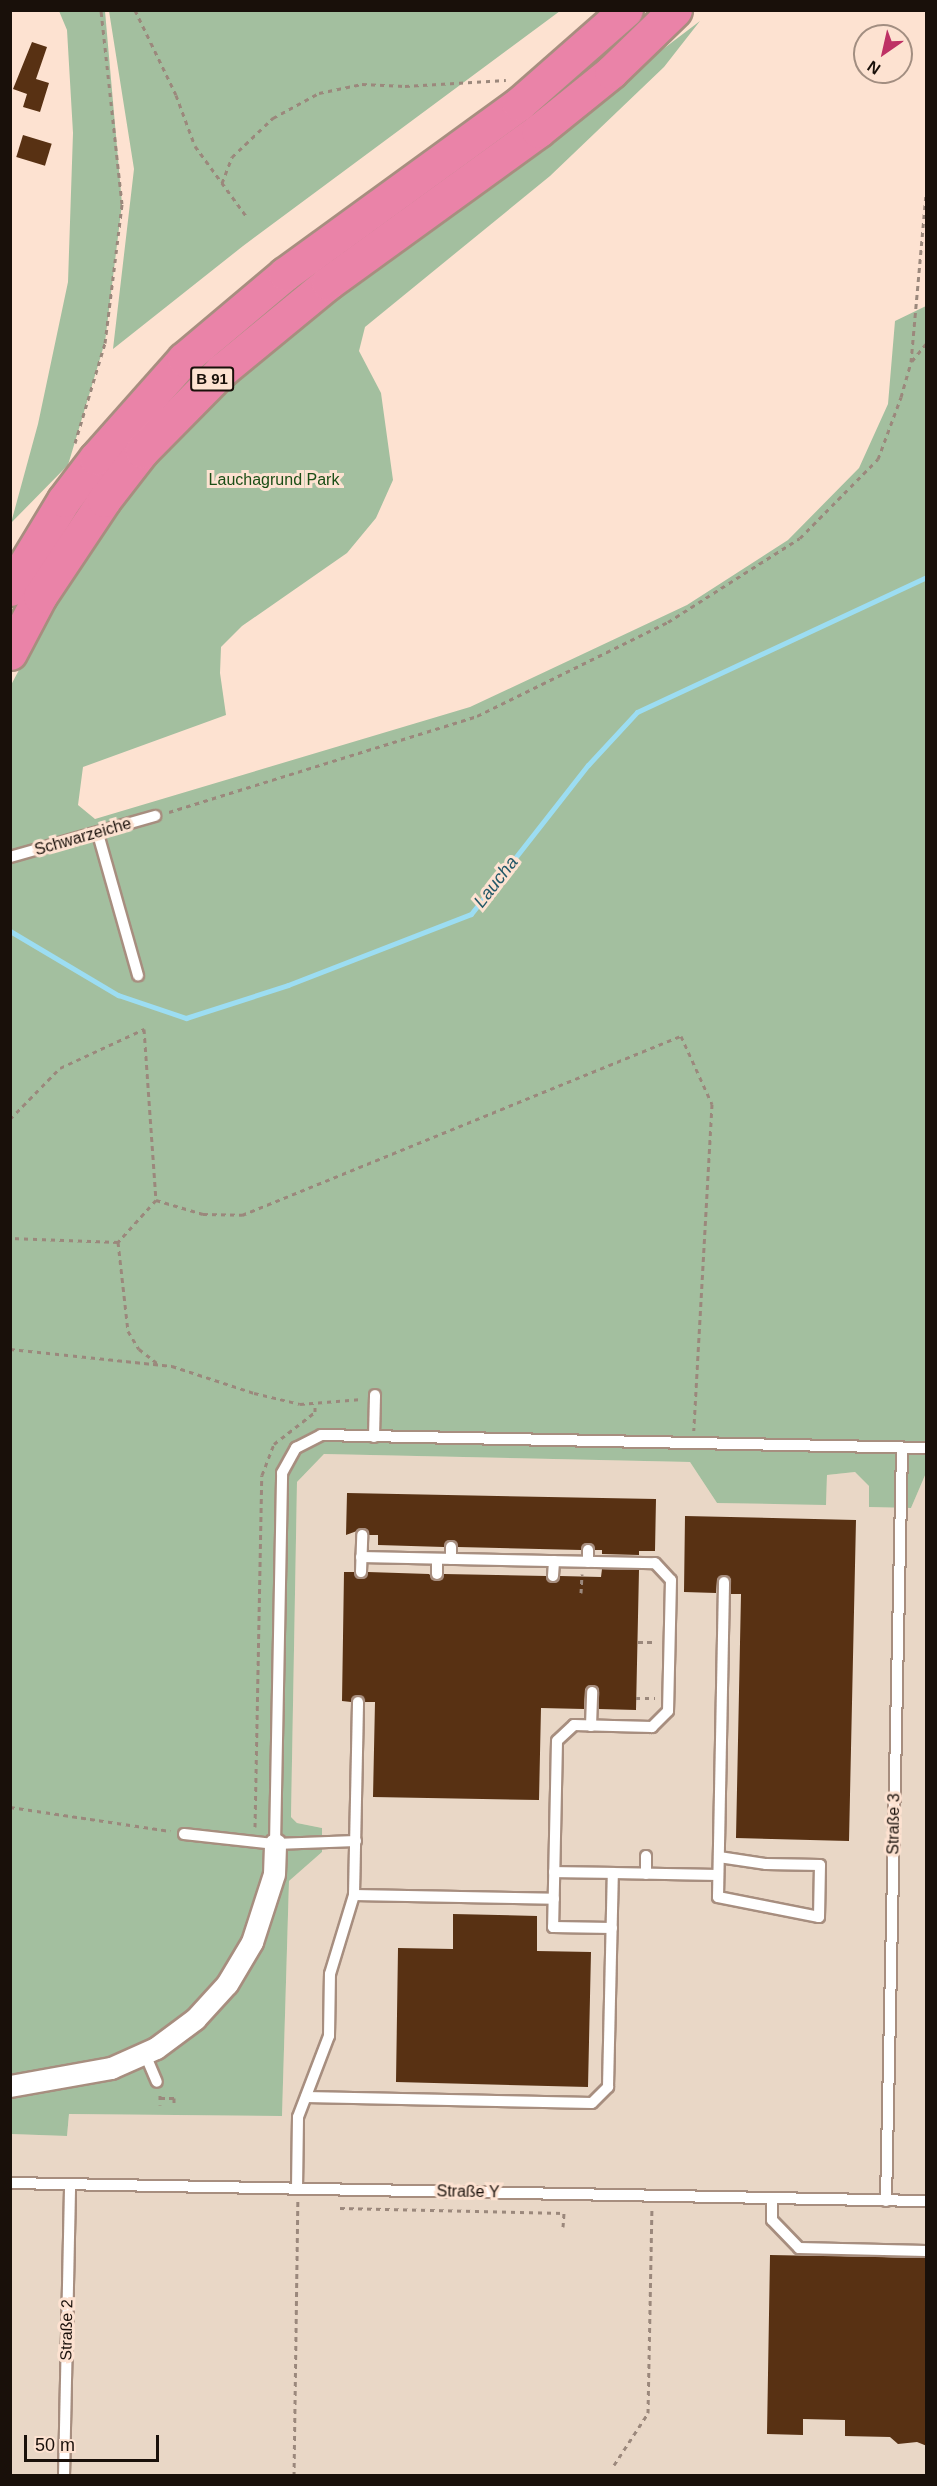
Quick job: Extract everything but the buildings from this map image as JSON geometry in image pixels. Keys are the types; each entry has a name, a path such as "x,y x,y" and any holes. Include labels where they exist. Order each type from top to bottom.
{"highway":[{"name":"B 91","path":"10,589 64,500 96,458 184,359 285,274 519,104 626,10"},
{"name":"B 91","path":"10,653 40,596 104,500 142,452 222,370 295,308 557,117 675,10"}],"street":[{"path":"10,2086 88,2075 145,2054 195,2019 241,1964 261,1920 271,1885 265,1843"}],"lane":[{"name":"Schwarzeiche","path":"10,857 98,834 155,816"},
{"path":"98,834 138,975"},
{"path":"375,1397 375,1437"},
{"path":"265,1843 282,1473 296,1448 321,1435 927,1448"},
{"name":"Straße 3","path":"886,2200 902,1448"},
{"path":"361,1572 362,1535"},
{"path":"451,1547 451,1559"},
{"path":"585,1562 588,1550"},
{"path":"361,1557 655,1563 671,1580 668,1711 652,1727 573,1725 557,1741 553,1927 612,1928"},
{"path":"437,1559 437,1574"},
{"path":"554,1561 554,1576"},
{"path":"719,1857 766,1864 820,1865 819,1917 718,1898 724,1582"},
{"path":"591,1726 592,1692"},
{"path":"297,2189 298,2117 329,2036 330,1974 354,1895 358,1702"},
{"path":"184,1833 265,1843 356,1841"},
{"path":"646,1856 646,1874"},
{"path":"554,1872 718,1875"},
{"path":"306,2097 592,2103 608,2087 613,1873"},
{"path":"354,1895 554,1899"},
{"path":"145,2054 157,2082"},
{"name":"Straße Y","path":"10,2182 927,2201"},
{"name":"Straße 2","path":"64,2475 70,2184"},
{"path":"772,2198 772,2220 798,2248 927,2251"}],"path":[{"path":"72,454 105,342 122,204 101,10"},
{"path":"135,10 176,95 195,146 247,217"},
{"path":"222,183 232,157 273,118 319,93 362,84 405,86 514,79"},
{"path":"155,816 477,716 668,622 800,538 878,459 911,362 927,193"},
{"path":"911,362 927,344"},
{"path":"10,1119 60,1068 144,1029 156,1200 118,1242 128,1331 139,1349 159,1364"},
{"path":"156,1200 203,1214 242,1215 681,1036 711,1104 694,1443"},
{"path":"10,1238 118,1242"},
{"path":"10,1349 159,1364 277,1400 315,1403 375,1397"},
{"path":"265,1843 262,1475 274,1444 315,1412 315,1403"},
{"path":"581,1593 585,1562"},
{"path":"10,1806 184,1833"},
{"path":"160,2098 174,2098 174,2105"},
{"path":"294,2475 297,2189"},
{"path":"563,2228 564,2194"},
{"path":"614,2465 648,2413 652,2196"},
{"path":"340,2208 564,2213"}],"shaded area":[{"path":"324,1454 690,1462 717,1503 826,1504 827,1475 855,1472 869,1486 869,1507 911,1508 926,1473 926,2475 11,2476 11,2134 67,2136 69,2114 282,2116 289,1881 322,1852 322,1828 297,1823 291,1817 297,1482"}],"green space":[{"path":"109,10 560,11 243,246 113,349 134,169"},
{"path":"59,11 105,11 122,204 105,342 68,465 11,523 38,424 68,282 73,133 67,30"},
{"name":"Lauchagrund Park","path":"700,21 664,67 550,176 365,327 359,351 381,393 393,480 376,518 347,553 242,626 221,647 220,673 226,715 83,767 78,805 95,819 470,707 687,605 788,540 859,468 888,404 895,321 926,306 926,1473 911,1508 869,1507 869,1486 855,1472 827,1475 826,1505 717,1503 690,1462 324,1454 297,1482 291,1817 297,1823 322,1828 322,1852 289,1881 282,2116 69,2114 67,2136 11,2134 11,685 81,554 172,440 264,352"}],"waterway":[{"name":"Laucha","path":"10,931 118,995 186,1018 288,985 471,914 588,765 637,712 926,577"}]}
